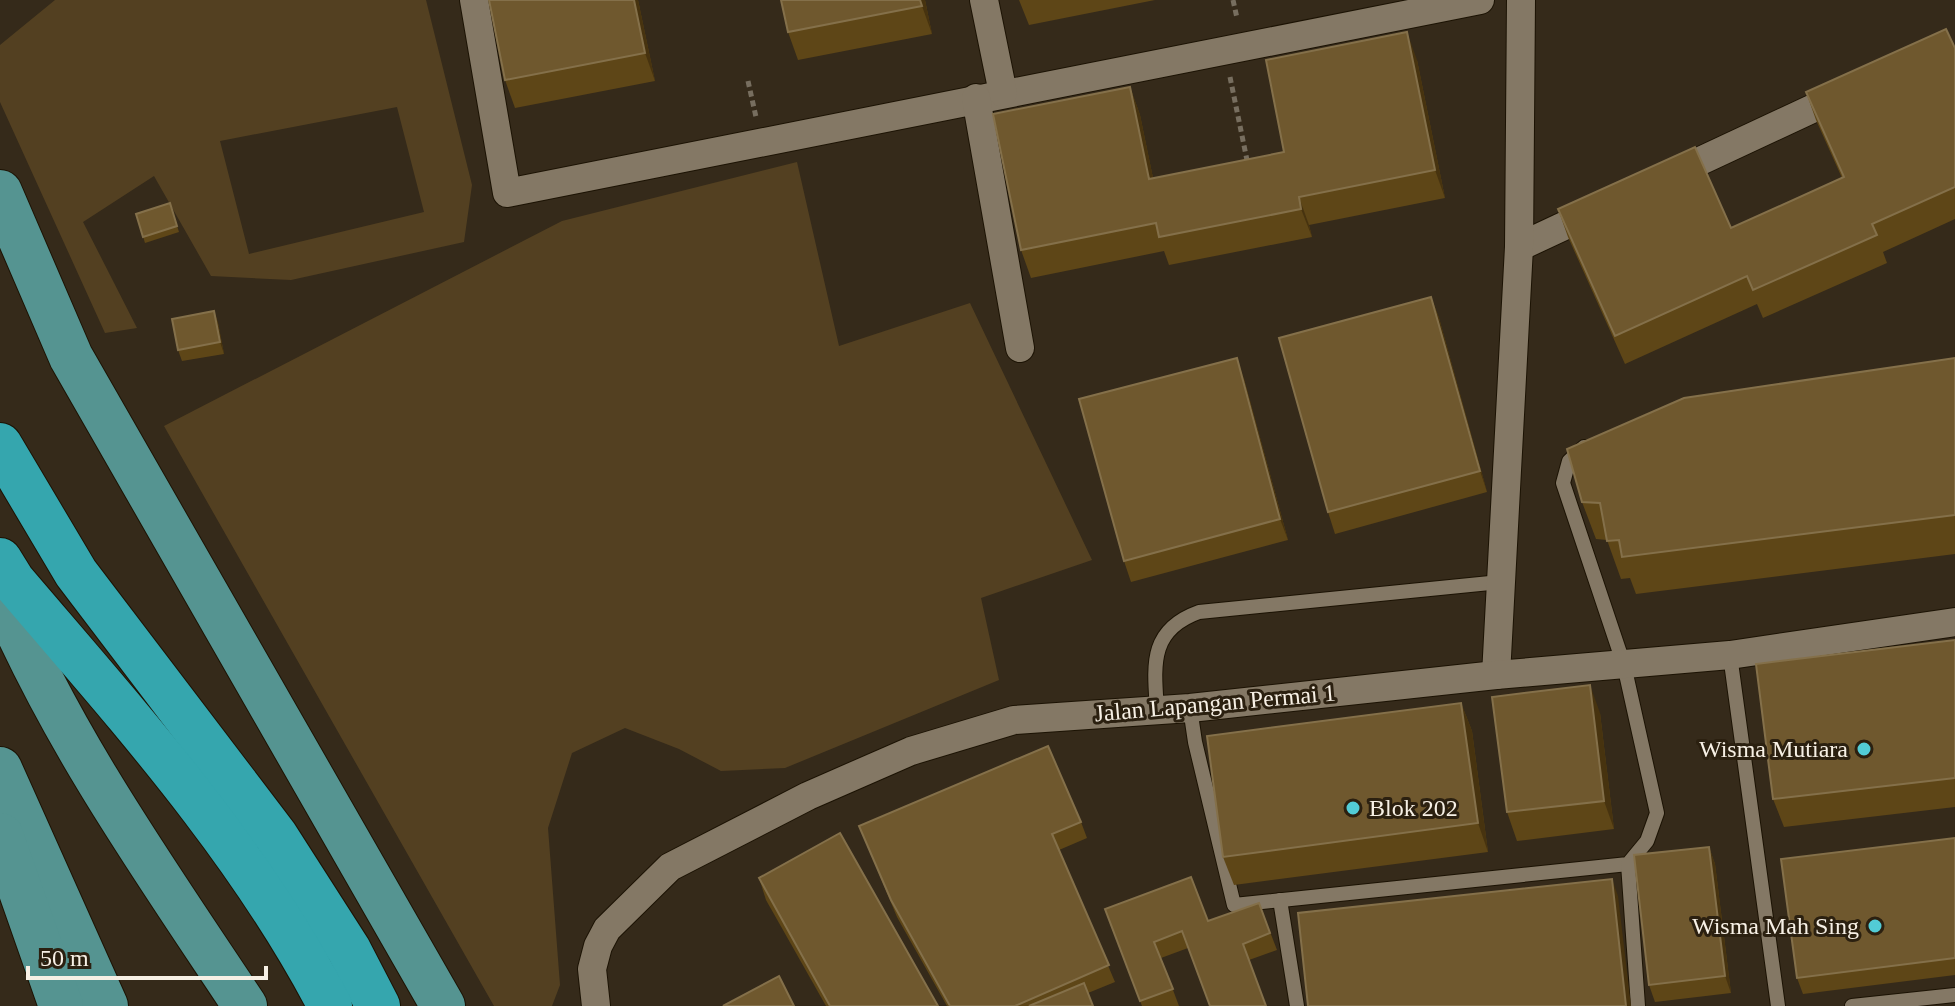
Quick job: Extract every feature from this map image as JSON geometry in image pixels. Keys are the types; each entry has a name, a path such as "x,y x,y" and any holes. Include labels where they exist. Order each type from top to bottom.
{"highway":[{"path":"0,445 76,573 276,836 349,950 378,1006"},
{"path":"0,560 13,581 224,835 304,955 330,1006"}],"main road":[{"path":"0,192 78,371 443,1006"},
{"path":"0,592 27,657 76,749 245,1006"},
{"path":"0,769 106,1006"},
{"path":"0,831 61,1006"}],"street":[{"path":"474,0 507,193 1480,0"},
{"path":"984,0 990,95 1020,348"},
{"path":"1496,675 1519,247 1521,0"},
{"path":"1646,187 1871,81"},
{"path":"1519,247 1618,200"},
{"name":"Jalan Lapangan Permai 1","path":"596,1006 592,969 598,946 607,929 670,867 808,796 911,751 1014,720 1190,708 1496,675 1730,655 1955,622"}],"lane":[{"path":"1594,443 1569,461 1563,483 1624,665 1657,813 1647,841 1628,864 1638,1006"},
{"path":"1157,710 1156,652 1166,632 1180,618 1199,612 1500,582"},
{"path":"1730,655 1778,1006"},
{"path":"1190,708 1195,742 1234,905 1628,864"},
{"path":"1280,900 1297,1006"},
{"path":"1852,1006 1955,995"}],"path":[{"path":"1224,50 1249,171"}],"shaded area":[{"path":"55,0 426,0 472,185 464,242 291,280 211,276 154,176 83,222 137,328 105,333 0,102 0,45","holes":["397,107 424,212 249,254 220,141"]},
{"path":"797,162 839,346 970,303 1092,560 981,598 999,680 785,768 721,771 679,749 625,728 572,753 548,828 560,985 552,1006 494,1006 164,426 562,221"}],"building":[{"path":"489,0 634,0 645,53 505,80"},
{"path":"781,0 920,0 922,6 788,32"},
{"path":"1946,29 1955,48 1955,187 1872,224 1877,235 1753,290 1747,276 1615,336 1558,209 1695,147 1731,228 1844,177 1806,92"},
{"path":"1407,32 1435,170 1299,197 1301,209 1159,237 1156,223 1021,250 993,114 1130,87 1149,179 1284,152 1266,60"},
{"path":"170,203 177,226 143,237 136,214"},
{"path":"1431,297 1480,471 1328,512 1279,338"},
{"path":"214,311 220,342 178,350 172,319"},
{"path":"1237,358 1280,519 1124,561 1079,399"},
{"path":"1955,358 1955,515 1622,557 1619,540 1607,541 1600,503 1582,502 1567,449 1684,398"},
{"name":"Wisma Mutiara","path":"1955,640 1955,778 1773,799 1756,664"},
{"path":"1590,685 1604,801 1507,812 1492,697"},
{"name":"Blok 202","path":"1461,703 1478,823 1223,857 1207,736"},
{"path":"1048,746 1081,822 1052,834 1109,965 1015,1006 950,1006 891,900 859,826"},
{"path":"840,833 938,1006 830,1006 759,878"},
{"name":"Wisma Mah Sing","path":"1955,838 1955,958 1797,978 1781,859"},
{"path":"1709,847 1725,976 1649,985 1634,855"},
{"path":"1191,877 1208,921 1259,903 1270,933 1243,944 1266,1006 1210,1006 1182,931 1154,942 1173,989 1140,1001 1105,909"},
{"path":"1612,879 1626,1006 1308,1006 1298,913"},
{"path":"779,976 794,1006 723,1006"},
{"path":"1084,983 1093,1006 1029,1006"}],"place":[{"name":"Wisma Mutiara","path":"1864,749"},
{"name":"Blok 202","path":"1353,808"},
{"name":"Wisma Mah Sing","path":"1875,926"}]}
